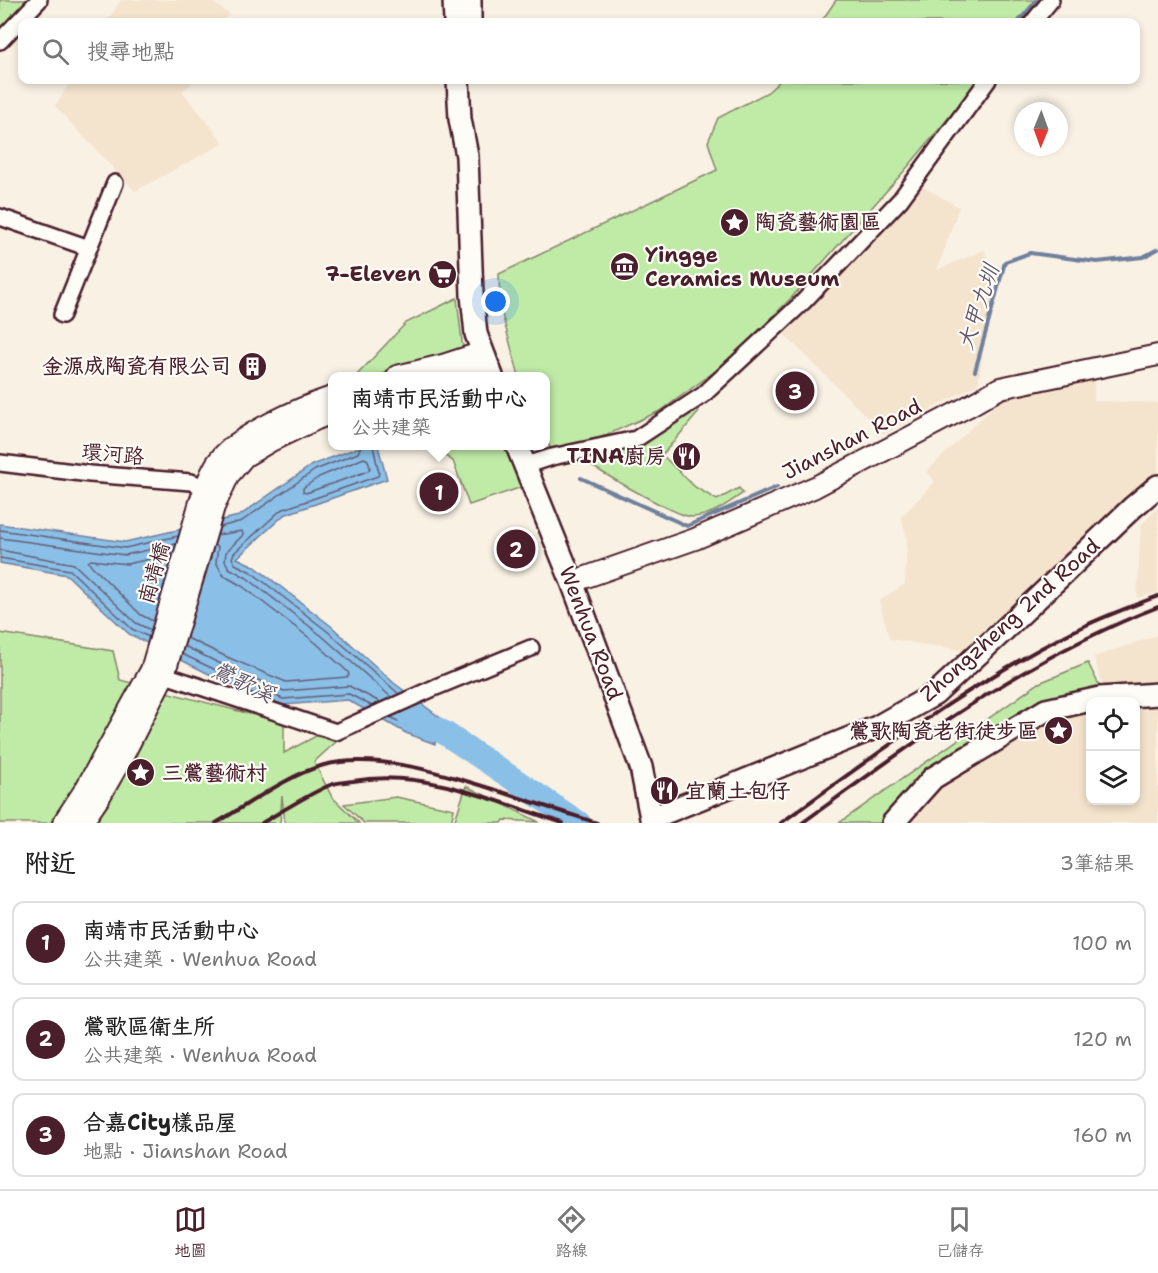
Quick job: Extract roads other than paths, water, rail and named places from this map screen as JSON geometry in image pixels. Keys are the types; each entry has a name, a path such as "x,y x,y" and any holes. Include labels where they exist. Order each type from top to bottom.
{"main road":[{"path":"454,0 455,18"},
{"path":"470,0 470,18"},
{"path":"458,84 460,119 468,156"},
{"path":"473,84 474,116 468,156 472,295 476,334 488,365"},
{"name":"Wenhua Road","path":"518,450 572,582 642,767 651,821"},
{"name":"Zhongzheng 2nd Road","path":"651,821 877,727 934,694 1158,486"},
{"path":"893,823 933,778 1046,710 1100,698 1158,694"}],"street":[{"path":"22,18 39,0"},
{"path":"1035,18 1051,0"},
{"path":"0,41 18,22"},
{"path":"524,466 552,457 636,439 703,395 803,302 900,200 985,84"},
{"path":"62,315 115,183"},
{"path":"0,217 89,248"},
{"name":"Jianshan Road","path":"572,582 695,539 815,486 1000,388 1158,355"},
{"path":"414,372 443,365 488,365"},
{"path":"467,372 488,365"},
{"path":"210,497 219,460 238,444 274,422 308,405 328,399"},
{"path":"210,497 244,457 316,418 328,414"},
{"name":"環河路","path":"0,463 90,474 190,482 210,497"},
{"name":"南靖橋","path":"160,665 210,497"},
{"path":"160,665 336,732 354,722 531,648"},
{"path":"63,823 160,665"},
{"path":"82,823 123,756 160,665"}],"water":[{"path":"351,450 379,450 387,479 284,515 237,558 254,566 331,626 394,683 442,719 435,744 406,733 348,700 282,705 217,678 129,634 67,575 0,563 0,524 125,542 239,516 312,465"}],"waterway":[{"path":"1021,18 1037,0"},
{"name":"大甲九圳","path":"975,371 1005,262 1030,253 1097,262 1143,257 1158,249"},
{"name":"大甲九圳","path":"581,478 687,526 777,487"},
{"name":"鶯歌溪","path":"409,716 443,732 579,823"}],"railway":[{"path":"781,823 888,746 997,673 1084,626 1158,596"},
{"path":"802,823 930,732 1018,676 1063,650 1158,607"},
{"path":"216,823 297,776 324,765 345,761 391,763 414,767 597,823"},
{"path":"262,823 330,785 380,778 406,779 460,789 563,823"}],"place":[{"name":"陶瓷藝術園區","path":"734,222"},
{"name":"Yingge Ceramics Museum","path":"624,267"},
{"name":"7-Eleven","path":"442,274"},
{"name":"金源成陶瓷有限公司","path":"252,366"},
{"name":"合嘉City樣品屋","path":"795,391"},
{"name":"TINA廚房","path":"687,456"},
{"name":"南靖市民活動中心","path":"439,492"},
{"name":"鶯歌區衛生所","path":"516,549"},
{"name":"鶯歌陶瓷老街徒步區","path":"1059,731"},
{"name":"三鶯藝術村","path":"141,773"},
{"name":"宜蘭土包仔","path":"664,791"}]}
